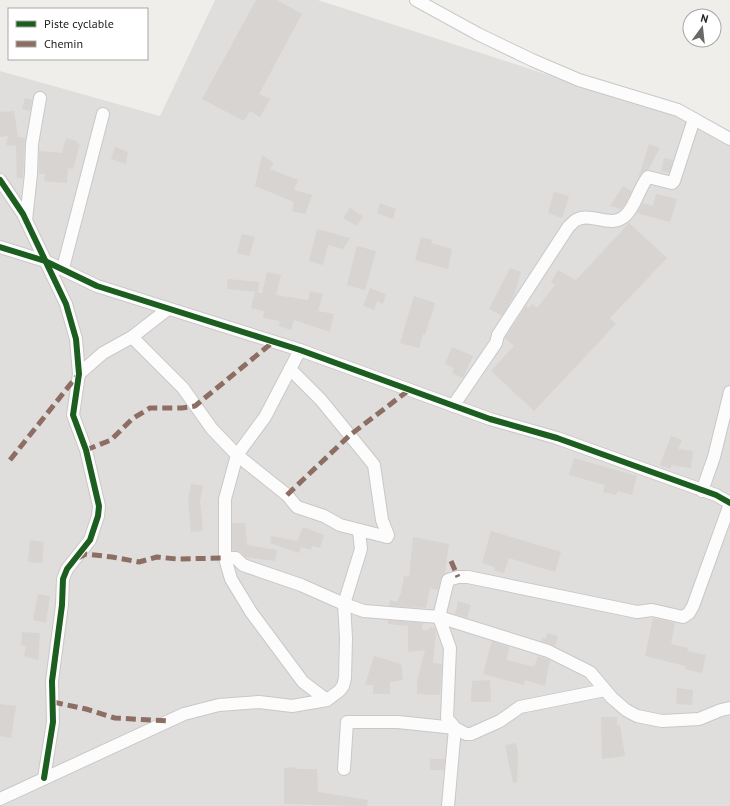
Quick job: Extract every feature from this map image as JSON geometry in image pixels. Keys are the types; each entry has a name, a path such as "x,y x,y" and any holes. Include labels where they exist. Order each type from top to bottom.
{"street":[{"path":"416,0 478,34 539,63 579,80 678,110 730,139"},
{"path":"26,220 31,174 32,144 40,98"},
{"path":"63,268 102,114"},
{"path":"453,406 496,344 504,326 569,226 576,219 615,222 627,215 640,188 648,177 672,183 674,181 694,119"},
{"path":"0,180 26,220 66,304 76,339 79,374 73,415 86,450 97,494 99,511 90,540 67,569 63,579 62,605 52,681 53,722 44,778"},
{"path":"0,247 63,268 97,286 300,350 490,419 557,438 702,491 730,503 693,606 689,614 683,617 652,610 637,612 458,577 448,580 440,616 450,648 447,718 455,728 448,806"},
{"path":"79,374 103,352 132,337 168,309"},
{"path":"132,337 183,388 212,429 237,455 262,477 287,495 297,507 324,516 340,525 359,531 386,537 388,536 382,520 374,465 321,400 290,369"},
{"path":"300,350 265,417 237,455 225,499 225,558 231,579 251,612 304,682 326,700"},
{"path":"702,491 714,457 730,392"},
{"path":"0,799 184,714 219,705 259,702 292,706 326,700 343,686 345,678 346,638 344,604 361,550 359,531"},
{"path":"225,558 236,558 245,566 301,585 364,611 440,616 548,651 590,672 612,698 630,713 658,720 699,720 721,710 730,708"},
{"path":"344,769 347,722 398,722 455,728 466,734 476,733 500,721 520,707 606,690"}],"shaded area":[{"path":"215,0 318,0 730,134 730,806 0,806 0,71 160,116"}],"building":[{"path":"256,0 277,0 302,14 259,94 270,99 260,117 250,111 244,121 202,99"},
{"path":"25,98 32,100 30,111 22,109"},
{"path":"14,111 18,137 25,138 23,178 17,178 16,146 6,145 8,136 0,137 0,112"},
{"path":"66,138 77,141 76,143 80,144 73,169 68,168 67,183 44,181 45,174 39,174 39,151 62,153"},
{"path":"649,144 660,148 648,170 642,172 638,179"},
{"path":"115,147 128,152 126,164 111,159"},
{"path":"262,155 274,163 270,169 298,180 294,190 312,195 305,214 292,211 294,202 255,186"},
{"path":"664,158 673,160 669,173 661,171"},
{"path":"623,186 632,191 626,203 621,209 610,206"},
{"path":"554,192 569,196 562,218 548,213"},
{"path":"656,194 677,199 670,222 637,213 643,203 653,206"},
{"path":"380,203 396,209 393,219 377,213"},
{"path":"350,208 363,216 357,226 343,218"},
{"path":"629,223 667,258 610,318 616,324 534,411 491,371 514,346 505,338 526,306 529,308 532,304 537,308 555,285 551,282 558,270 576,280"},
{"path":"317,229 350,238 343,249 328,245 323,265 309,261"},
{"path":"242,234 255,237 249,256 237,253"},
{"path":"421,237 432,240 431,243 452,249 448,269 415,260"},
{"path":"357,246 376,251 365,290 347,285"},
{"path":"510,268 521,272 514,296 502,316 489,309"},
{"path":"267,272 281,275 276,295 308,300 310,291 323,294 318,311 334,314 330,332 294,320 291,330 279,326 280,321 263,318 264,311 251,308 255,292 262,293"},
{"path":"228,279 259,282 258,292 227,289"},
{"path":"370,288 386,294 383,304 377,301 374,310 363,306"},
{"path":"414,296 435,303 425,335 423,334 419,348 400,343"},
{"path":"452,347 473,356 463,378 452,373 454,368 445,364"},
{"path":"671,436 682,440 678,449 693,451 691,468 672,465 670,469 660,465"},
{"path":"574,458 637,476 632,495 618,491 616,495 603,492 605,485 569,475"},
{"path":"191,484 203,486 200,501 203,531 191,532 188,500"},
{"path":"232,523 245,523 247,545 277,550 275,561 245,557 241,552 232,550"},
{"path":"303,527 324,535 320,548 312,546 311,550 301,547 299,553 270,543 271,536 297,541"},
{"path":"491,531 561,552 555,572 509,558 504,573 494,570 495,567 482,563"},
{"path":"413,537 449,544 445,573 441,578 438,590 430,588 426,608 389,606 390,600 397,602 401,593 404,576 409,577"},
{"path":"30,540 44,542 42,563 28,562"},
{"path":"38,594 50,596 46,623 33,620"},
{"path":"458,601 471,605 467,618 455,614"},
{"path":"653,618 675,623 671,644 688,648 687,651 706,655 702,673 685,669 686,666 645,656"},
{"path":"388,620 423,623 422,630 429,630 430,627 435,628 436,632 433,663 442,664 440,695 417,694 417,682 425,650 408,652 408,626 388,624"},
{"path":"22,632 40,633 38,660 24,656 26,646 21,645"},
{"path":"547,633 558,636 555,646 541,641 542,638 546,639"},
{"path":"492,641 509,647 507,660 534,667 538,656 550,660 545,686 525,680 524,685 483,674"},
{"path":"374,656 401,664 403,680 390,682 390,694 373,694 373,685 365,685"},
{"path":"490,680 491,702 471,702 472,681"},
{"path":"677,688 693,690 692,705 676,704"},
{"path":"0,704 16,706 11,738 0,736"},
{"path":"601,717 617,717 617,725 620,725 625,756 602,759"},
{"path":"516,743 518,753 517,782 513,783 505,745"},
{"path":"430,759 445,759 444,770 430,770"},
{"path":"297,767 297,769 317,769 318,792 368,800 367,806 284,804 284,768"}],"marked path":[{"path":"86,450 111,440 132,419 150,408 182,408 195,406 273,342"},
{"path":"10,460 77,376"},
{"path":"287,495 350,435 409,390"},
{"path":"78,558 86,554 139,562 157,557 177,559 225,558"},
{"path":"451,561 458,577"},
{"path":"53,702 86,709 115,718 170,721"}],"cycle path":[{"path":"0,180 23,214 66,304 76,339 79,374 73,415 86,450 99,506 98,516 90,540 67,569 63,579 62,605 52,681 53,722 44,778"},
{"path":"0,247 45,261 97,286 300,350 490,419 557,438 716,495 730,503"}]}
